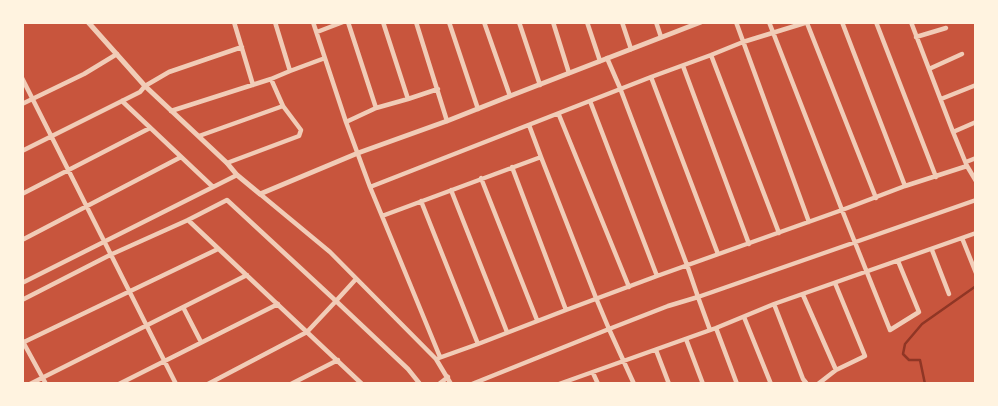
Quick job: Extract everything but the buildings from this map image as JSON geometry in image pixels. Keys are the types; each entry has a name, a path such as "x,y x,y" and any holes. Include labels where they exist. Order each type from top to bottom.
{"street":[{"path":"88,22 146,86 227,163 235,176 260,194 330,252 354,281 438,358"},
{"path":"234,22 253,85"},
{"path":"275,22 290,71"},
{"path":"313,22 370,187 438,358 451,384"},
{"path":"316,32 343,22"},
{"path":"348,22 376,108"},
{"path":"383,22 408,99"},
{"path":"416,22 448,121"},
{"path":"450,22 478,109"},
{"path":"484,22 510,96"},
{"path":"519,22 540,85"},
{"path":"553,22 569,73"},
{"path":"587,22 600,61"},
{"path":"622,22 631,49"},
{"path":"656,22 661,37"},
{"path":"260,194 358,153 448,121 691,24 701,22"},
{"path":"736,22 809,222"},
{"path":"769,22 890,330 913,318 919,312 898,261"},
{"path":"842,22 905,186"},
{"path":"876,22 936,177"},
{"path":"910,22 953,132 976,181"},
{"path":"370,187 558,115 620,88 743,42 807,23 876,198"},
{"path":"916,37 946,28"},
{"path":"22,151 140,92 146,86 169,72 242,47"},
{"path":"22,104 84,74 117,54"},
{"path":"929,69 962,54"},
{"path":"711,55 779,233"},
{"path":"171,111 271,79 325,58"},
{"path":"607,58 688,265 710,330"},
{"path":"683,66 748,244"},
{"path":"651,77 718,254"},
{"path":"22,78 176,384"},
{"path":"227,163 299,136 301,130 284,106 271,79"},
{"path":"941,99 976,85"},
{"path":"346,122 376,108 438,89"},
{"path":"125,100 181,158 216,186"},
{"path":"590,101 657,276"},
{"path":"199,136 284,106"},
{"path":"558,115 629,287"},
{"path":"953,132 976,122"},
{"path":"529,125 596,298 634,384"},
{"path":"22,194 150,128"},
{"path":"382,216 541,157"},
{"path":"22,240 181,158"},
{"path":"438,358 596,298 905,186 936,177 967,164 976,158"},
{"path":"512,167 566,310"},
{"path":"22,283 105,244 235,176"},
{"path":"481,178 537,320"},
{"path":"451,190 507,332"},
{"path":"22,300 110,253 188,220 227,200 338,299 408,369 420,384"},
{"path":"472,384 668,306 698,298 976,200"},
{"path":"421,201 478,344"},
{"path":"188,220 362,384"},
{"path":"560,383 593,373 716,328 774,304 976,233"},
{"path":"962,238 976,273"},
{"path":"46,384 23,342 218,249"},
{"path":"932,250 949,294"},
{"path":"30,384 248,275"},
{"path":"208,384 307,332 354,281"},
{"path":"818,384 836,370 865,356 835,283"},
{"path":"803,295 836,370"},
{"path":"119,384 278,304"},
{"path":"774,304 803,379 807,384"},
{"path":"183,307 200,342"},
{"path":"744,317 771,384"},
{"path":"716,328 737,384"},
{"path":"686,339 703,384"},
{"path":"656,350 669,384"},
{"path":"291,384 338,360"},
{"path":"593,373 598,384"},
{"path":"439,384 448,377"}],"waterway":[{"path":"925,384 920,360 909,360 903,354 905,344 922,324 976,286"}]}
